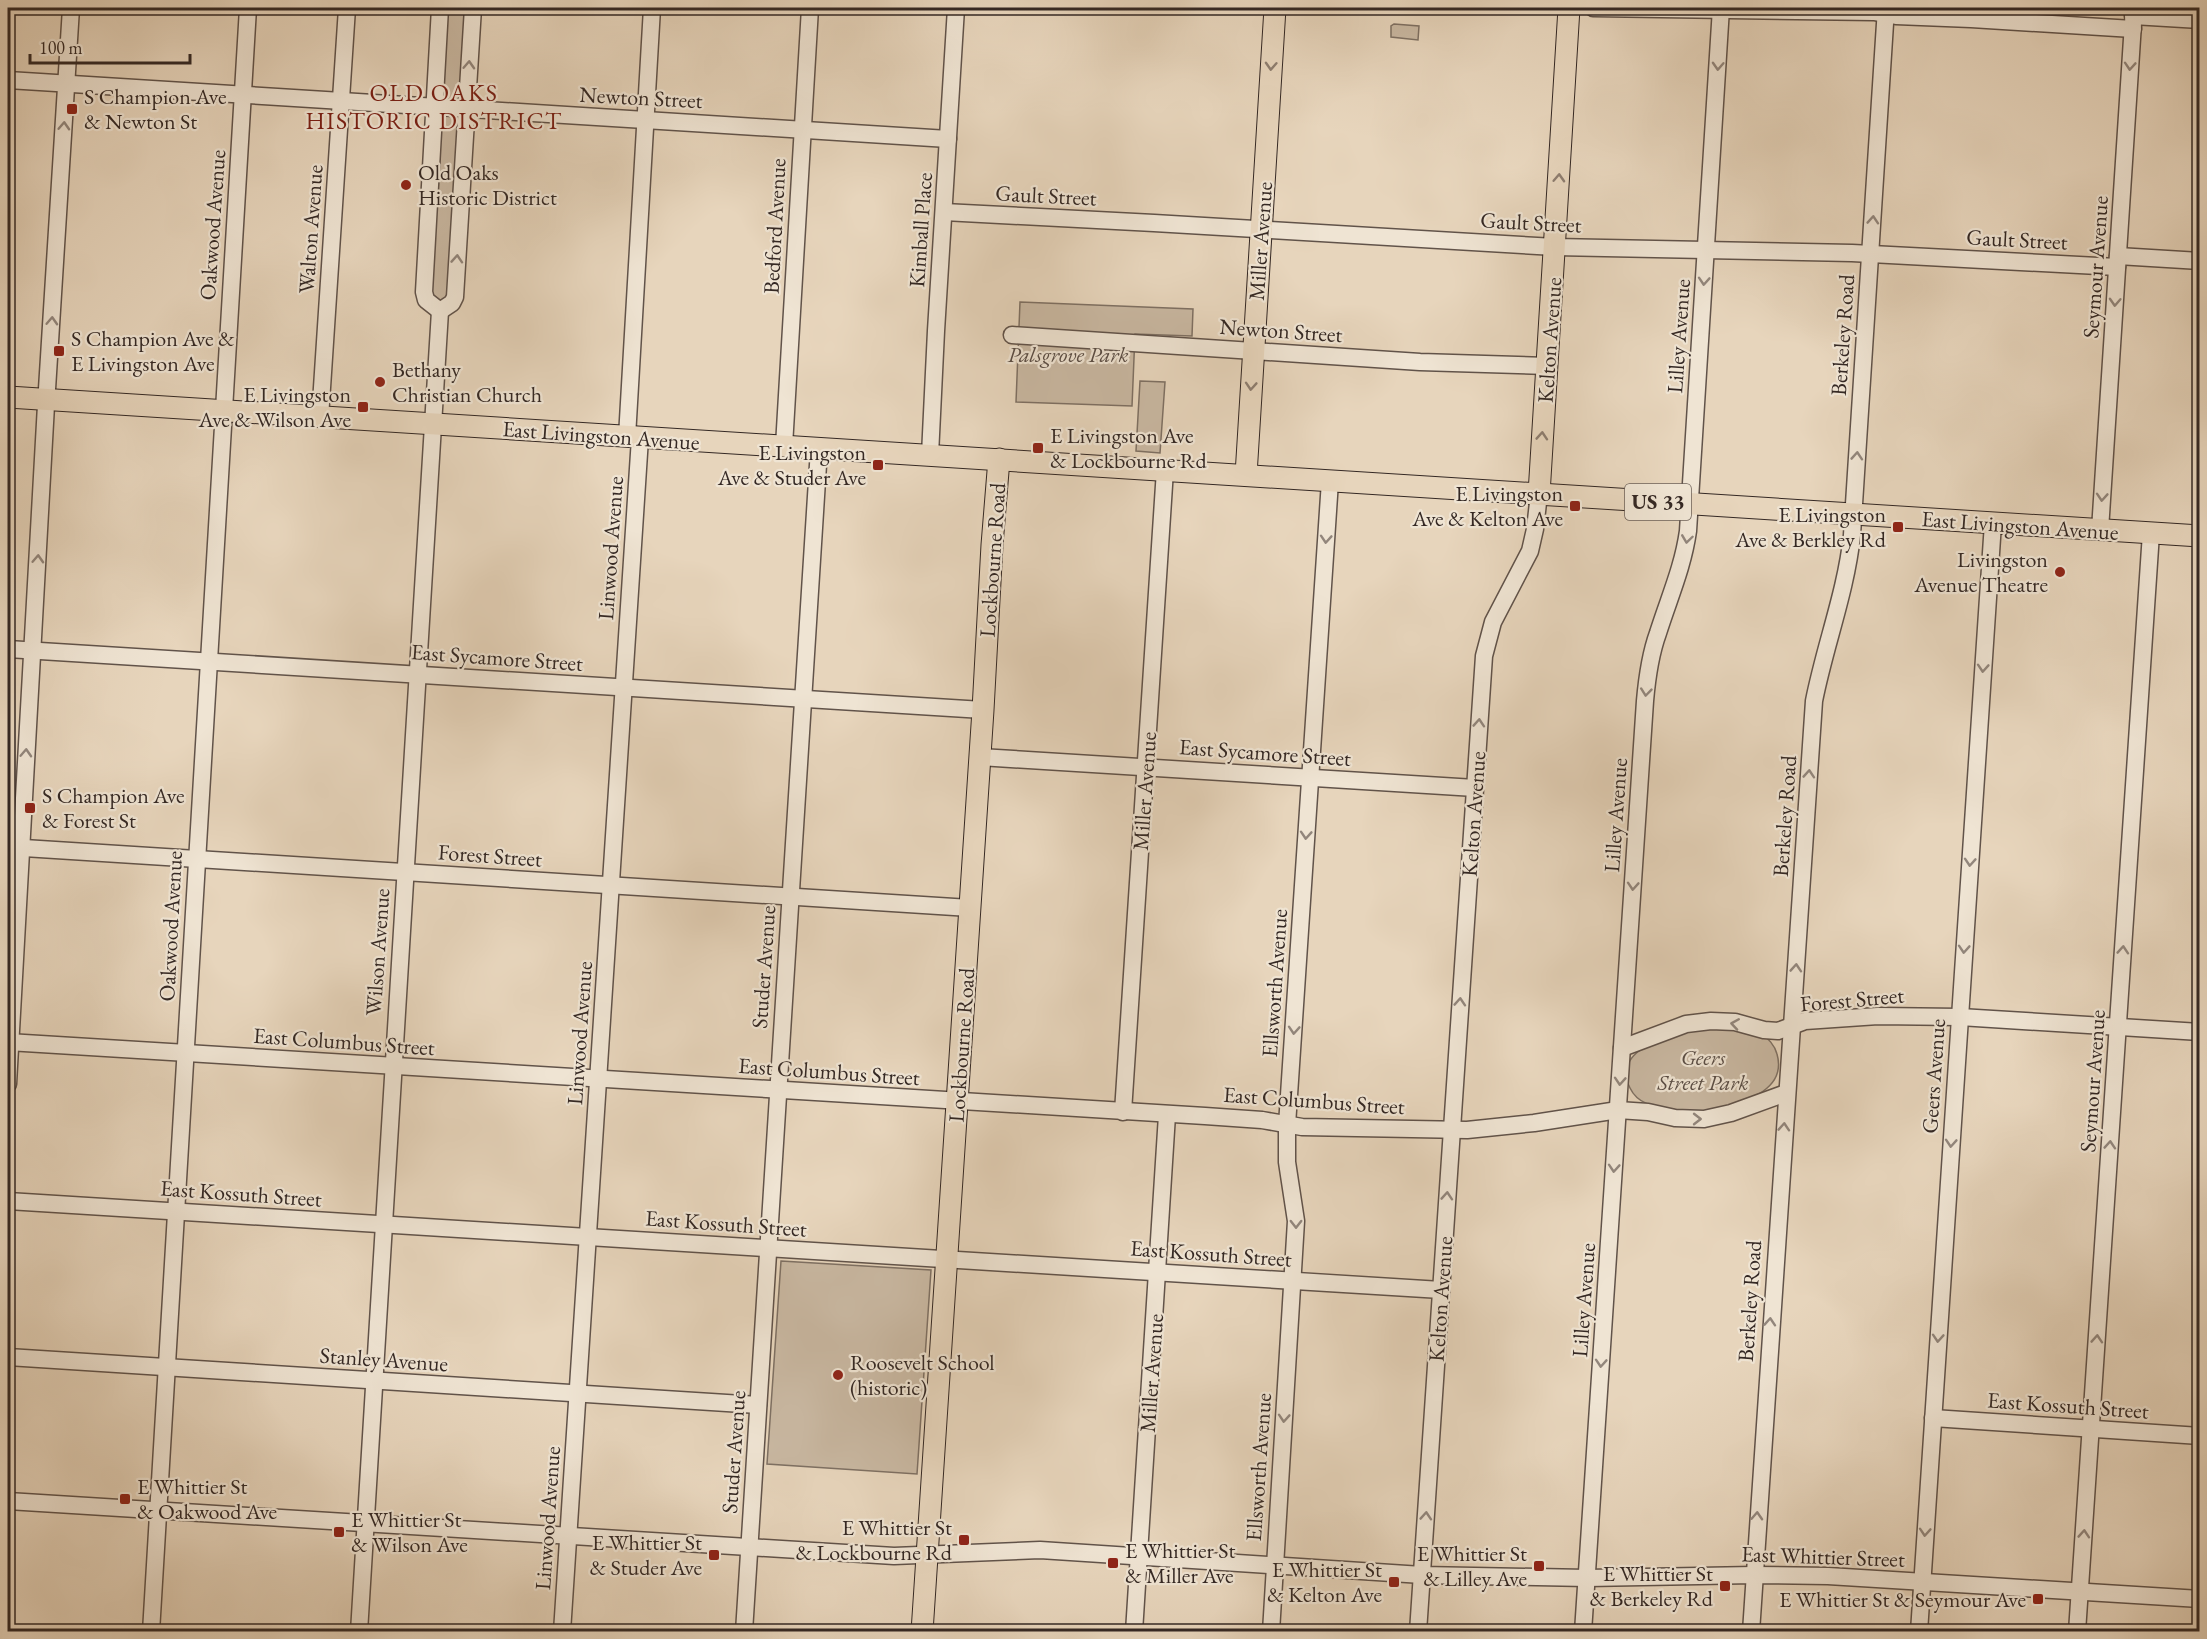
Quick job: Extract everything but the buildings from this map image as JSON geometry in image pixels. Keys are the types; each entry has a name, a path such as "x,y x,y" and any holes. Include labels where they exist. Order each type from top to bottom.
{"main road":[{"name":"Miller Avenue","path":"1246,476 1275,8"},
{"name":"Kelton Avenue","path":"1539,494 1569,8"},
{"name":"East Livingston Avenue","path":"8,398 2199,536"},
{"name":"Lockbourne Road","path":"922,1632 999,459"}],"street":[{"path":"8,1084 14,847 32,651 71,8"},
{"name":"Oakwood Avenue","path":"151,1632 248,8"},
{"name":"Walton Avenue","path":"320,417 347,8"},
{"path":"440,8 424,292 426,300 440,311 447,307 455,297 473,8"},
{"name":"Linwood Avenue","path":"562,1632 624,688 645,120 652,8"},
{"name":"Bedford Avenue","path":"784,447 810,8"},
{"name":"Kimball Place","path":"930,455 956,8"},
{"path":"1593,8 1886,11 2199,20"},
{"name":"Lilley Avenue","path":"1583,1632 1648,675 1657,634 1684,556 1721,9"},
{"name":"Berkeley Road","path":"1750,1632 1814,701 1822,660 1845,584 1850,555 1886,11"},
{"name":"Seymour Avenue","path":"2100,530 2133,17"},
{"name":"Newton Street","path":"8,80 948,139"},
{"name":"Gault Street","path":"944,212 1555,247 2199,261"},
{"name":"Wilson Avenue","path":"360,1632 440,311"},
{"name":"Newton Street","path":"1012,335 1420,362 1547,366"},
{"name":"Studer Avenue","path":"744,1632 819,449"},
{"name":"Miller Avenue","path":"1123,1112 1165,470"},
{"name":"Ellsworth Avenue","path":"1270,1632 1296,1221 1287,1162 1287,1125 1330,481"},
{"name":"Kelton Avenue","path":"1418,1632 1484,656 1493,622 1530,551 1536,529 1539,494"},
{"name":"Geers Avenue","path":"1919,1632 1993,523"},
{"name":"Seymour Avenue","path":"2077,1632 2151,533"},
{"name":"East Sycamore Street","path":"8,649 983,710"},
{"name":"East Sycamore Street","path":"980,757 1475,788"},
{"name":"Forest Street","path":"14,847 970,908"},
{"name":"Forest Street","path":"1622,1048 1686,1024 1711,1021 1778,1031 1805,1021 1960,1017 2199,1032"},
{"name":"East Columbus Street","path":"9,1042 1262,1120 1287,1125 1452,1130 1524,1124 1618,1110 1648,1112 1675,1118 1704,1119 1731,1113 1786,1093"},
{"name":"Miller Avenue","path":"1134,1632 1167,1115"},
{"name":"East Kossuth Street","path":"8,1201 1441,1290"},
{"name":"Stanley Avenue","path":"8,1357 758,1405"},
{"name":"East Kossuth Street","path":"1933,1418 2199,1436"},
{"name":"East Whittier Street","path":"8,1501 894,1556 1040,1550 1422,1575 1587,1578 1754,1575 1922,1581 2199,1599"}],"green space":[{"path":"441,8 470,8 447,306 425,291"},
{"path":"1394,24 1419,26 1418,40 1391,37 1391,26"},
{"name":"Palsgrove Park","path":"1020,302 1193,309 1192,336 1135,334 1132,406 1016,402"},
{"path":"1140,381 1165,382 1160,453 1136,451"},
{"name":"Geers Street Park","path":"1711,1024 1749,1030 1763,1035 1773,1045 1779,1066 1771,1085 1763,1092 1743,1102 1697,1114 1650,1105 1634,1094 1626,1073 1630,1061 1639,1051 1668,1036"},
{"path":"781,1261 931,1270 917,1474 767,1464"}],"place":[{"name":"S Champion Ave & Newton St","path":"72,109"},
{"name":"Old Oaks Historic District","path":"406,185"},
{"name":"S Champion Ave & E Livingston Ave","path":"59,351"},
{"name":"Bethany Christian Church","path":"380,382"},
{"name":"E Livingston Ave & Wilson Ave","path":"363,407"},
{"name":"E Livingston Ave & Lockbourne Rd","path":"1038,448"},
{"name":"E Livingston Ave & Studer Ave","path":"878,465"},
{"name":"E Livingston Ave & Kelton Ave","path":"1575,506"},
{"name":"E Livingston Ave & Berkley Rd","path":"1898,527"},
{"name":"Livingston Avenue Theatre","path":"2060,572"},
{"name":"S Champion Ave & Forest St","path":"30,808"},
{"name":"Roosevelt School (historic)","path":"838,1375"},
{"name":"E Whittier St & Oakwood Ave","path":"125,1499"},
{"name":"E Whittier St & Wilson Ave","path":"339,1532"},
{"name":"E Whittier St & Lockbourne Rd","path":"964,1540"},
{"name":"E Whittier St & Studer Ave","path":"714,1555"},
{"name":"E Whittier St & Miller Ave","path":"1113,1563"},
{"name":"E Whittier St & Lilley Ave","path":"1539,1566"},
{"name":"E Whittier St & Kelton Ave","path":"1394,1582"},
{"name":"E Whittier St & Berkeley Rd","path":"1725,1586"},
{"name":"E Whittier St & Seymour Ave","path":"2038,1599"}],"district":[{"name":"OLD OAKS HISTORIC DISTRICT","path":"434,107"}]}
